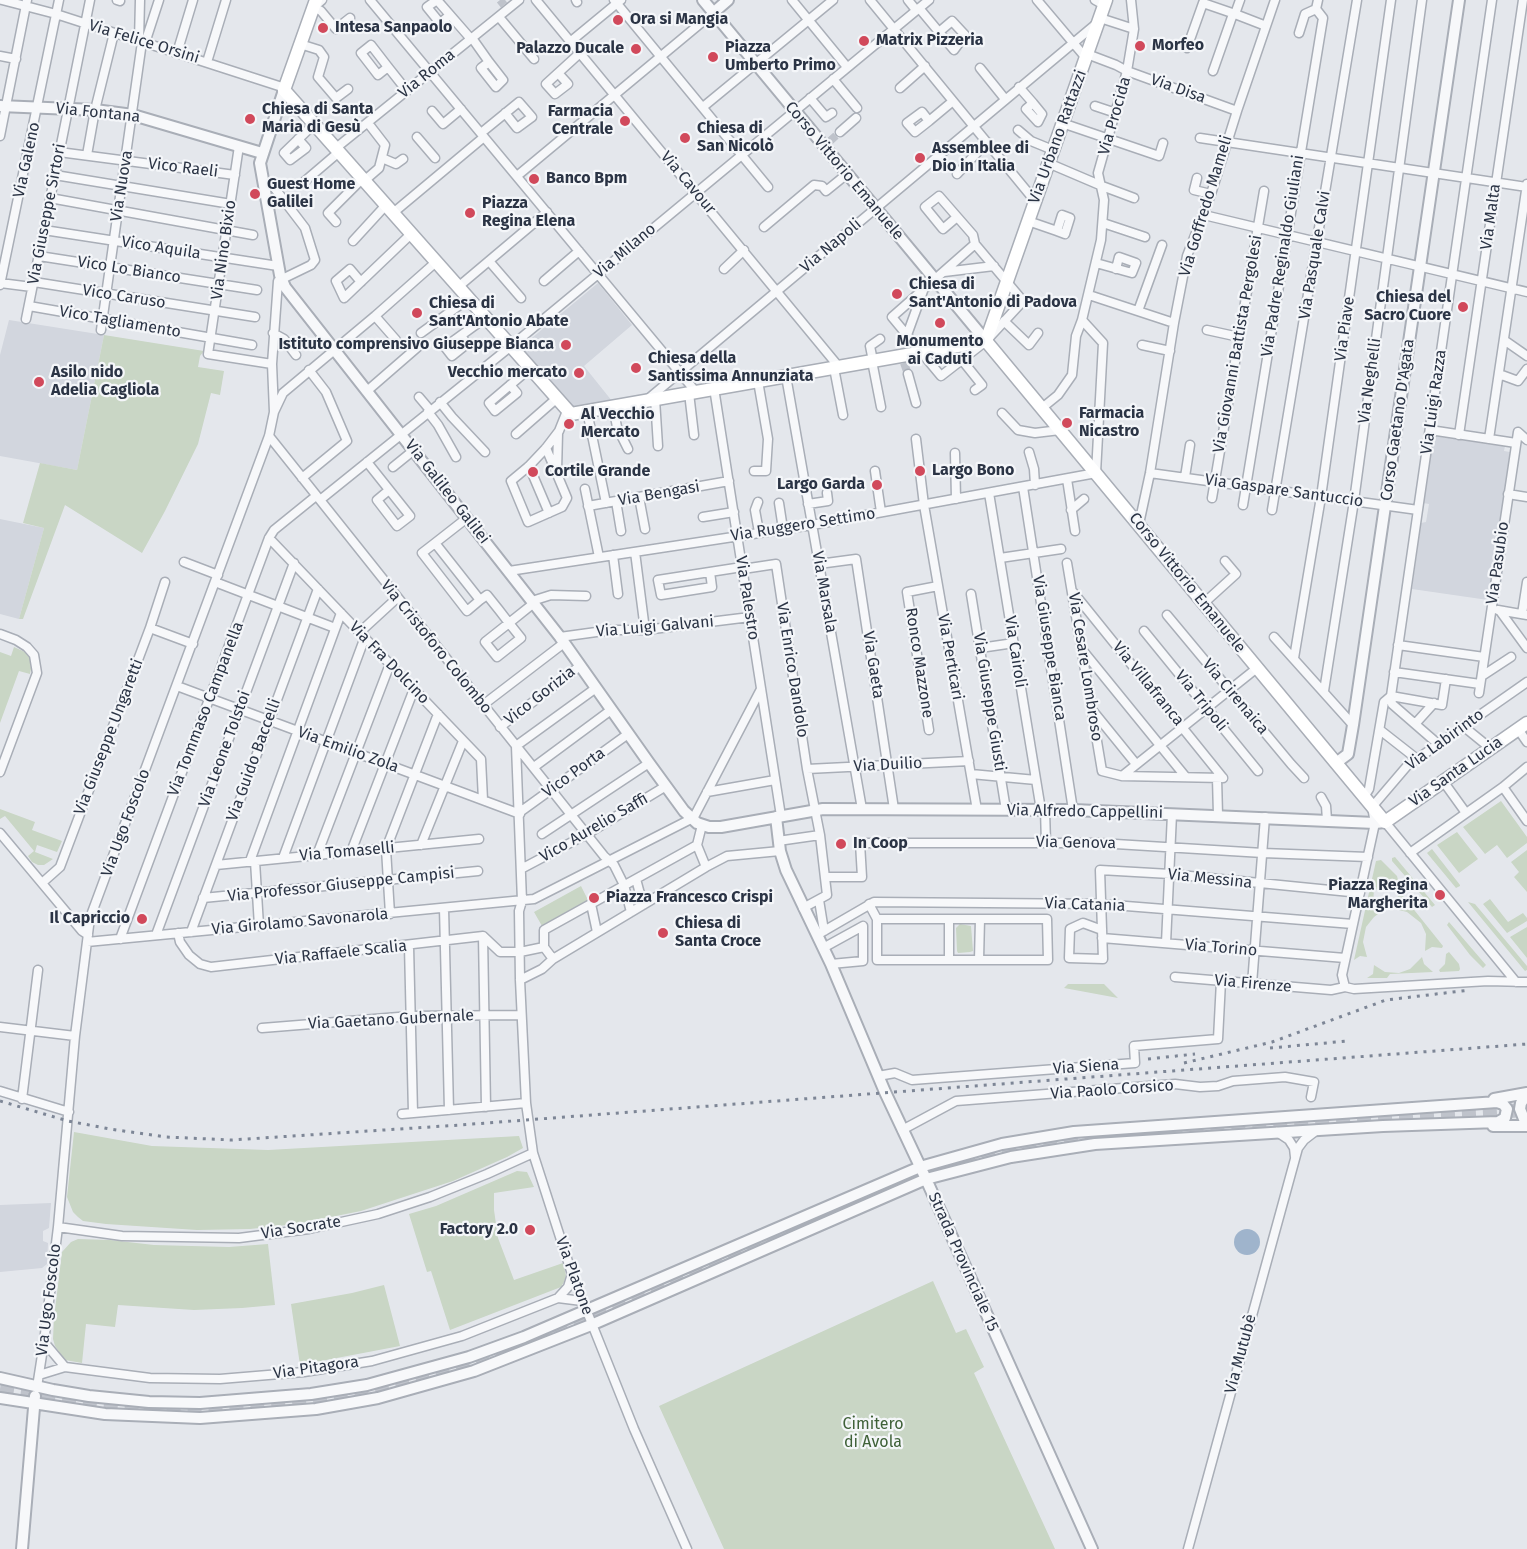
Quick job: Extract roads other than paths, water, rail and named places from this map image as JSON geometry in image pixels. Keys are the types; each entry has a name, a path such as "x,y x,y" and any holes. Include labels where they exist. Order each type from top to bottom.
{"main road":[{"path":"317,2 284,89 389,209 408,237 436,262 571,414 987,343"},
{"name":"Via Urbano Rattazzi","path":"987,343 1008,277 1087,56 1101,9"},
{"name":"Corso Vittorio Emanuele","path":"987,343 1368,802 1380,822"},
{"name":"Via Santa Lucia","path":"1380,822 1523,726"}],"street":[{"name":"Via Felice Orsini","path":"2,0 27,3 284,89"},
{"name":"Via Galeno","path":"0,284 59,0"},
{"name":"Via Giuseppe Sirtori","path":"26,319 90,0"},
{"path":"140,0 142,42"},
{"path":"142,42 159,0"},
{"path":"177,53 193,0"},
{"path":"207,62 226,0"},
{"path":"370,0 519,174 579,251 680,372 693,392 694,435"},
{"path":"450,15 440,23 427,7 437,0 471,39 503,80 496,87"},
{"name":"Via Roma","path":"305,181 368,123 499,17 506,7 519,0"},
{"name":"Via Cavour","path":"536,0 744,250 836,367"},
{"name":"Corso Vittorio Emanuele","path":"703,0 794,111 827,144 847,174 875,208 936,275 987,343"},
{"path":"519,174 728,0"},
{"path":"792,0 811,20 847,67"},
{"path":"704,109 833,0"},
{"path":"870,0 1035,201"},
{"path":"908,0 954,50 965,35 952,21 939,32"},
{"name":"Via Milano","path":"318,498 367,462 510,347 928,0"},
{"path":"1037,0 1087,56"},
{"name":"Via Procida","path":"1042,408 1058,395 1072,375 1076,336 1089,295 1103,223 1102,186 1098,173 1110,139 1127,71 1134,29 1130,0"},
{"path":"1213,71 1240,0"},
{"name":"Via Goffredo Mameli","path":"1139,524 1187,256 1204,215 1275,0"},
{"name":"Via Pasquale Calvi","path":"1272,510 1357,0"},
{"name":"Via Piave","path":"1294,658 1321,496 1391,0"},
{"name":"Via Neghelli","path":"1324,691 1354,501 1422,0"},
{"name":"Corso Gaetano D'Agata","path":"1336,763 1348,754 1353,725 1459,0"},
{"name":"Via Luigi Razza","path":"1368,802 1384,702 1391,696 1492,0"},
{"name":"Via Malta","path":"1459,435 1523,0"},
{"path":"317,2 336,30 350,18"},
{"path":"570,42 616,2 659,58 768,187"},
{"path":"0,136 3,106 9,98 27,3"},
{"path":"1187,48 1203,3 1266,26"},
{"path":"1299,33 1305,14 1317,4"},
{"name":"Via Padre Reginaldo Giuliani","path":"1242,505 1323,18 1317,4"},
{"path":"1101,9 1134,29"},
{"name":"Via Napoli","path":"651,400 680,372 1073,42 1101,9"},
{"path":"499,17 534,59"},
{"path":"87,155 95,110 114,33"},
{"name":"Via Nuova","path":"101,330 142,42"},
{"path":"300,44 319,50 324,57 318,77 336,98 348,89"},
{"path":"388,67 378,75 361,53 371,45 407,91"},
{"path":"558,73 568,84 555,94 546,84 558,73 580,53"},
{"path":"0,56 16,59"},
{"name":"Via Disa","path":"1087,56 1237,111"},
{"path":"900,88 925,66"},
{"path":"980,68 1005,99"},
{"path":"833,79 857,108"},
{"path":"1019,87 1042,114 1038,122"},
{"path":"262,153 284,89"},
{"path":"810,98 826,117 832,113"},
{"path":"907,123 915,132 953,101"},
{"path":"353,242 389,209 443,167 505,113 519,102 532,117 517,128 505,113"},
{"name":"Via Fontana","path":"3,106 133,114 262,153"},
{"path":"1095,106 1116,113"},
{"path":"432,111 442,124 461,109"},
{"path":"840,132 856,118"},
{"path":"336,222 328,213 379,168 384,145 368,123"},
{"path":"1062,123 1159,156 1163,143"},
{"path":"290,160 284,153 314,124"},
{"path":"1018,130 1031,141 1053,150"},
{"path":"417,137 435,158"},
{"path":"1200,138 1527,186 1489,439"},
{"path":"957,174 987,142"},
{"name":"Via Nino Bixio","path":"239,146 208,354 272,364"},
{"name":"Vico Raeli","path":"59,152 235,175"},
{"name":"Via Galileo Galilei","path":"262,153 260,163 278,266 285,287 533,602 649,763 690,815"},
{"path":"382,158 396,164 403,159"},
{"path":"1048,163 1134,198"},
{"path":"764,227 814,185 822,186 826,191 847,174"},
{"path":"55,175 231,204"},
{"path":"1197,178 1194,190 1211,194"},
{"path":"264,182 273,186 305,228 315,260 310,265 281,278"},
{"name":"Via Giovanni Battista Pergolesi","path":"1212,498 1263,190"},
{"path":"924,290 907,335 910,357 941,376 963,363 987,343 1023,301 1008,277 994,266 957,217 939,196 925,207 943,230 957,217"},
{"path":"50,198 253,235"},
{"path":"421,333 492,263 550,215"},
{"path":"1204,215 1527,292"},
{"path":"1028,221 1065,234 1070,218"},
{"path":"1103,223 1145,237"},
{"name":"Vico Aquila","path":"44,230 278,266"},
{"path":"361,282 350,269 336,281 344,298 361,282 408,237"},
{"path":"907,335 892,317 924,290 936,275 974,240"},
{"path":"1138,311 1162,245"},
{"path":"724,269 744,250"},
{"path":"544,281 579,251"},
{"name":"Vico Lo Bianco","path":"39,256 257,290"},
{"path":"274,412 283,393 436,262"},
{"path":"492,263 521,297"},
{"path":"1096,263 1132,273 1136,263"},
{"path":"936,275 994,266"},
{"name":"Via Ugo Foscolo","path":"36,1387 45,1342 75,1036 90,918 269,436 274,412 272,364 276,289 278,280 281,278"},
{"name":"Vico Caruso","path":"0,284 106,293 255,317"},
{"path":"1089,295 1174,323"},
{"name":"Vico Tagliamento","path":"29,306 252,345"},
{"path":"375,316 396,340"},
{"path":"452,356 445,347 485,318"},
{"path":"1082,320 1103,344 1096,473"},
{"path":"1006,323 1029,345 1038,333"},
{"path":"1207,330 1239,337"},
{"path":"273,333 284,339 296,355"},
{"path":"880,339 870,346 881,407"},
{"path":"1504,340 1527,356"},
{"path":"367,391 420,345"},
{"path":"1142,345 1170,351"},
{"path":"963,363 982,385 975,390"},
{"path":"836,367 843,415"},
{"path":"495,411 489,403 529,369"},
{"path":"1499,374 1518,381 1527,369"},
{"path":"302,478 347,441 326,392 309,370"},
{"path":"908,374 916,403"},
{"name":"Via Marsala","path":"786,376 862,808"},
{"path":"754,471 766,471 768,439 758,381"},
{"name":"Via Palestro","path":"714,388 781,814"},
{"path":"419,397 456,457"},
{"path":"516,434 556,399"},
{"path":"651,400 658,446"},
{"path":"440,402 485,452"},
{"path":"613,406 617,427 628,449"},
{"path":"546,448 567,498 562,507 528,522 511,481 546,448 558,432 567,411"},
{"path":"587,411 606,503"},
{"path":"1002,413 1018,430 1035,433 1060,430"},
{"path":"1430,430 1516,443"},
{"path":"557,474 558,432"},
{"name":"Via Pasubio","path":"1480,684 1496,610 1508,495 1518,432 1527,440"},
{"name":"Via Cristoforo Colombo","path":"269,436 500,727 614,865 624,885 632,912"},
{"name":"Via Perticari","path":"916,439 924,505 977,810"},
{"path":"1185,477 1190,446"},
{"path":"393,467 414,450"},
{"path":"1029,452 1034,469 1035,485"},
{"path":"955,453 956,499"},
{"path":"367,462 410,516 397,526 377,500 389,490"},
{"path":"529,466 549,513"},
{"path":"875,471 881,512"},
{"name":"Via Gaspare Santuccio","path":"1150,472 1418,510"},
{"name":"Via Ruggero Settimo","path":"508,571 812,525 1096,473"},
{"path":"1067,479 1075,531"},
{"name":"Via Bengasi","path":"588,506 729,481"},
{"name":"Via Giuseppe Bianca","path":"1023,487 1073,810"},
{"path":"585,489 599,557"},
{"name":"Via Cairoli","path":"989,493 1036,780 1043,810 1046,843"},
{"path":"808,504 828,501 827,494"},
{"path":"1508,495 1527,497"},
{"path":"639,497 645,529"},
{"name":"Via Tommaso Campanella","path":"120,939 269,538 274,530 318,498"},
{"path":"1071,510 1084,500"},
{"path":"616,501 621,531"},
{"path":"758,502 755,510 759,532"},
{"path":"779,503 783,529"},
{"path":"703,517 734,512"},
{"path":"467,518 422,553 467,611 487,595 509,623 521,638 497,657 484,642 509,623 533,602 551,595 586,596"},
{"name":"Via Fra Dolcino","path":"269,538 481,759 483,800"},
{"path":"435,543 480,600"},
{"path":"1000,558 1061,549"},
{"path":"635,552 645,630"},
{"path":"613,555 618,594"},
{"name":"Via Gaeta","path":"819,564 856,559 894,808"},
{"path":"1204,603 1236,574 1225,561"},
{"path":"184,562 249,595 335,628"},
{"name":"Via Leone Tolstoi","path":"156,935 294,563"},
{"name":"Via Enrico Dandolo","path":"742,568 776,564 825,877"},
{"name":"Via Cesare Lombroso","path":"1067,564 1102,771 1122,776"},
{"path":"710,572 712,587 661,595 658,580 710,572 742,568"},
{"name":"Via Giuseppe Ungaretti","path":"42,883 60,867 150,628 165,582"},
{"path":"1496,610 1525,615 1527,582"},
{"name":"Ronco Mazzone","path":"929,729 908,592 938,586"},
{"name":"Via Guido Baccelli","path":"191,932 318,589"},
{"name":"Via Villafranca","path":"1073,591 1183,727 1220,778"},
{"name":"Via Giuseppe Giusti","path":"971,594 1006,810"},
{"path":"283,858 362,635 397,598"},
{"path":"1496,610 1527,648"},
{"path":"259,926 252,861 341,613"},
{"name":"Via Cirenaica","path":"1167,615 1304,778"},
{"name":"Via Luigi Galvani","path":"562,640 611,630 645,630 750,617"},
{"path":"150,628 193,644"},
{"name":"Via Tripoli","path":"1144,632 1258,771"},
{"path":"0,634 27,647 34,655 37,673 0,772"},
{"path":"1274,637 1353,725"},
{"path":"483,705 562,640"},
{"path":"980,648 1014,643"},
{"path":"1398,645 1484,657"},
{"path":"1083,652 1185,777"},
{"path":"1394,672 1480,684 1511,657"},
{"path":"317,855 390,664"},
{"name":"Vico Gorizia","path":"500,727 580,666"},
{"path":"1122,776 1257,668"},
{"path":"1438,744 1392,704 1391,696 1442,705 1446,679"},
{"name":"Via Labirinto","path":"1368,802 1407,766 1527,682"},
{"name":"Via Emilio Zola","path":"177,686 520,813"},
{"path":"516,746 596,688"},
{"path":"351,852 414,689"},
{"path":"706,867 697,845 702,825 690,815 707,792 761,689"},
{"path":"1415,724 1434,703"},
{"path":"534,768 612,710"},
{"path":"1093,711 1136,764"},
{"path":"390,914 386,849 438,714"},
{"path":"1463,726 1490,748"},
{"path":"1523,726 1527,742"},
{"path":"1380,730 1417,759"},
{"name":"Vico Porta","path":"520,813 628,734"},
{"path":"421,845 464,741"},
{"name":"Via Platone","path":"516,746 521,869 517,952 526,1103 533,1153 591,1325 687,1549"},
{"name":"Via Duilio","path":"807,769 969,761"},
{"path":"542,834 649,763"},
{"path":"1410,853 1464,810 1527,767"},
{"path":"971,774 1036,780"},
{"path":"1122,776 1220,778 1218,815"},
{"path":"707,792 775,780"},
{"path":"1443,781 1464,810"},
{"path":"1506,783 1524,810 1527,821"},
{"name":"Vico Aurelio Saffi","path":"521,869 587,834 666,786"},
{"path":"1322,798 1326,806 1327,820"},
{"name":"Via Alfredo Cappellini","path":"702,825 721,827 781,814 862,808 1073,810 1380,822"},
{"name":"Strada Provinciale 15","path":"781,814 779,846 803,908 824,931 823,948 878,1076 1092,1549"},
{"path":"1166,943 1172,814"},
{"name":"Via Girolamo Savonarola","path":"88,938 120,939 534,899 606,858 690,815"},
{"path":"1252,984 1265,817"},
{"path":"1345,987 1342,958 1349,924 1365,857 1380,822 1410,853 1516,982"},
{"path":"0,833 88,938"},
{"path":"520,984 553,959 727,856 820,835"},
{"name":"Via Tomaselli","path":"216,865 479,839"},
{"name":"Via Genova","path":"825,877 862,877 860,843 1171,846 1365,857"},
{"path":"553,959 544,947 544,930 697,845"},
{"name":"Via Messina","path":"1101,904 1100,870 1170,874 1357,893"},
{"name":"Via Professor Giuseppe Campisi","path":"203,898 478,871"},
{"path":"803,908 827,895 825,877"},
{"path":"636,879 644,904"},
{"path":"819,900 824,931"},
{"name":"Via Catania","path":"824,931 874,902 1101,904 1349,924"},
{"path":"591,904 597,932"},
{"path":"869,904 877,919 877,960 1048,960 1047,919 877,919"},
{"path":"1101,904 1102,934"},
{"path":"444,908 449,1110"},
{"path":"949,919 949,960"},
{"path":"979,960 980,919"},
{"name":"Via Torino","path":"1102,934 1103,959 1070,958 1070,930 1083,923 1102,934 1166,943 1342,958"},
{"path":"823,948 863,926 862,961 833,969"},
{"name":"Via Raffaele Scalia","path":"178,933 180,942 189,956 200,964 211,967 483,936"},
{"path":"483,936 501,952 517,952 544,947"},
{"path":"483,936 486,1107"},
{"path":"410,946 412,1113"},
{"path":"22,1099 38,970"},
{"name":"Via Firenze","path":"1175,977 1331,990 1345,987 1354,989 1488,981 1527,982"},
{"name":"Via Siena","path":"878,1076 895,1073 912,1080 1135,1063 1134,1046 1218,1038 1221,981"},
{"name":"Via Gaetano Gubernale","path":"261,1028 411,1016 521,1015"},
{"path":"0,1027 75,1036"},
{"name":"Via Paolo Corsico","path":"902,1130 956,1101 1175,1084 1200,1087 1218,1086 1233,1081 1284,1077 1314,1082 1311,1097"},
{"path":"0,1091 69,1112"},
{"path":"1456,1105 1527,1094"},
{"path":"1456,1123 1505,1127 1527,1124 1520,1109 1527,1094"},
{"path":"0,1377 36,1387 89,1396 200,1403 311,1394 367,1385 469,1357 585,1306 920,1167 1002,1144 1074,1132 1500,1102 1506,1106 1507,1112 1503,1120 1498,1122 1277,1132 1072,1147 1011,1157 926,1179 591,1325 474,1371 378,1398 316,1409 200,1419 105,1414 0,1398"},
{"path":"402,1114 526,1103"},
{"name":"Via Mutubè","path":"1188,1549 1298,1148 1317,1130"},
{"path":"1277,1132 1289,1140 1294,1148 1295,1158"},
{"name":"Via Socrate","path":"58,1227 122,1236 239,1238 309,1229 378,1214 430,1197 533,1153"},
{"path":"572,1274 568,1287 558,1298 585,1306"},
{"name":"Via Pitagora","path":"65,1367 150,1378 220,1379 304,1372 372,1361 462,1336 558,1298"},
{"path":"39,1375 65,1367 45,1342"},
{"path":"22,1549 36,1387"}],"water":[{"path":"1247,1229 1256,1233 1260,1242 1256,1251 1247,1255 1238,1251 1234,1242 1238,1233"}],"tunnel":[{"path":"500,0 504,5"},
{"path":"830,141 840,132"},
{"path":"904,363 908,374"},
{"path":"0,1389 109,1405 201,1411 257,1408 365,1393 418,1381 473,1364 534,1341 920,1175 1008,1150 1080,1138 1196,1129 1527,1110"}],"railway":[{"path":"1184,1063 1272,1042 1386,1000 1470,990"},
{"path":"1270,1048 1348,1041"},
{"path":"0,1101 68,1121 110,1129 166,1137 232,1140 460,1125 1527,1044"},
{"path":"1148,1059 1195,1054"}],"place":[{"name":"Ora si Mangia","path":"618,20"},
{"name":"Intesa Sanpaolo","path":"323,28"},
{"name":"Matrix Pizzeria","path":"864,41"},
{"name":"Morfeo","path":"1140,46"},
{"name":"Palazzo Ducale","path":"636,49"},
{"name":"Piazza Umberto Primo","path":"713,57"},
{"name":"Chiesa di Santa Maria di Gesù","path":"250,119"},
{"name":"Farmacia Centrale","path":"625,121"},
{"name":"Chiesa di San Nicolò","path":"685,138"},
{"name":"Assemblee di Dio in Italia","path":"920,158"},
{"name":"Banco Bpm","path":"534,179"},
{"name":"Guest Home Galilei","path":"255,194"},
{"name":"Piazza Regina Elena","path":"470,213"},
{"name":"Chiesa di Sant'Antonio di Padova","path":"897,294"},
{"name":"Chiesa del Sacro Cuore","path":"1463,307"},
{"name":"Chiesa di Sant'Antonio Abate","path":"417,313"},
{"name":"Monumento ai Caduti","path":"940,323"},
{"name":"Istituto comprensivo Giuseppe Bianca","path":"566,345"},
{"name":"Chiesa della Santissima Annunziata","path":"636,368"},
{"name":"Vecchio mercato","path":"579,373"},
{"name":"Asilo nido Adelia Cagliola","path":"39,382"},
{"name":"Farmacia Nicastro","path":"1067,423"},
{"name":"Al Vecchio Mercato","path":"569,424"},
{"name":"Largo Bono","path":"920,471"},
{"name":"Cortile Grande","path":"533,472"},
{"name":"Largo Garda","path":"877,485"},
{"name":"In Coop","path":"841,844"},
{"name":"Piazza Regina Margherita","path":"1440,895"},
{"name":"Piazza Francesco Crispi","path":"594,898"},
{"name":"Il Capriccio","path":"142,919"},
{"name":"Chiesa di Santa Croce","path":"663,933"},
{"name":"Factory 2.0","path":"530,1230"}],"park label":[{"name":"Cimitero di Avola","path":"873,1434"}]}
